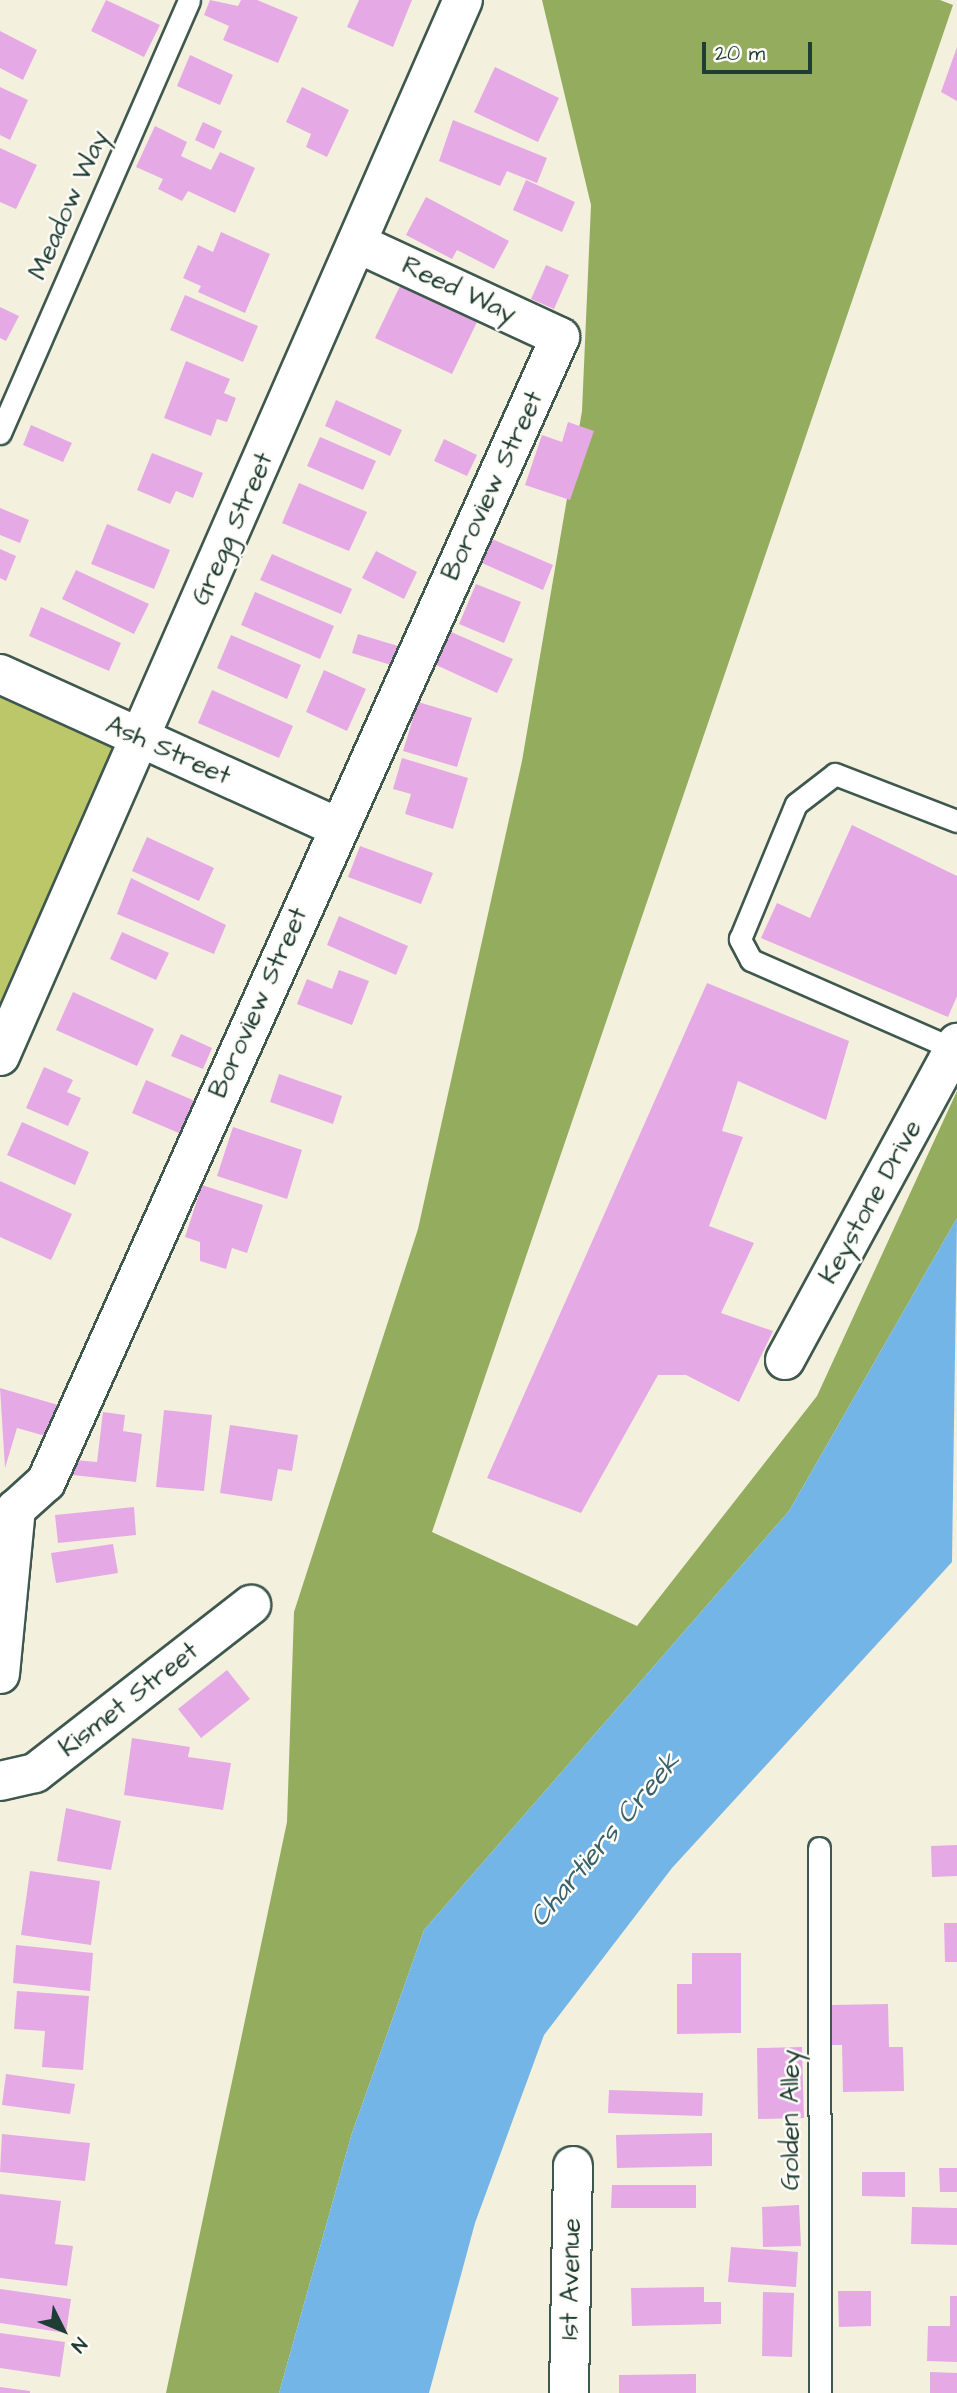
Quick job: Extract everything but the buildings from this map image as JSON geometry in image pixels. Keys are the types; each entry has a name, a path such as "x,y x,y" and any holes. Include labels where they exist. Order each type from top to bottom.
{"street":[{"name":"Gregg Street","path":"0,1056 463,0"},
{"name":"Reed Way","path":"357,243 560,337"},
{"name":"Boroview Street","path":"0,1674 8,1508 46,1482 337,827 560,337"},
{"name":"Ash Street","path":"0,674 337,827"},
{"name":"Keystone Drive","path":"785,1360 956,1046"},
{"name":"Kismet Street","path":"0,1781 35,1773 251,1605"},
{"name":"1st Avenue","path":"569,2393 573,2166"}],"lane":[{"name":"Meadow Way","path":"0,433 189,0"},
{"path":"956,1046 751,960 740,939 796,804 835,774 957,821"},
{"name":"Golden Alley","path":"819,1848 820,2393"}],"green space":[{"path":"542,0 940,0 953,5 432,1532 637,1626 817,1396 957,1091 957,1218 789,1511 424,1930 352,2133 279,2393 166,2393 287,1822 294,1612 418,1229 522,761 582,411 591,205"},
{"path":"0,691 121,745 0,1013"}],"water":[{"name":"Chartiers Creek","path":"957,1218 952,1562 672,1868 544,2035 475,2223 429,2393 279,2393 352,2133 424,1930 789,1511"}]}
